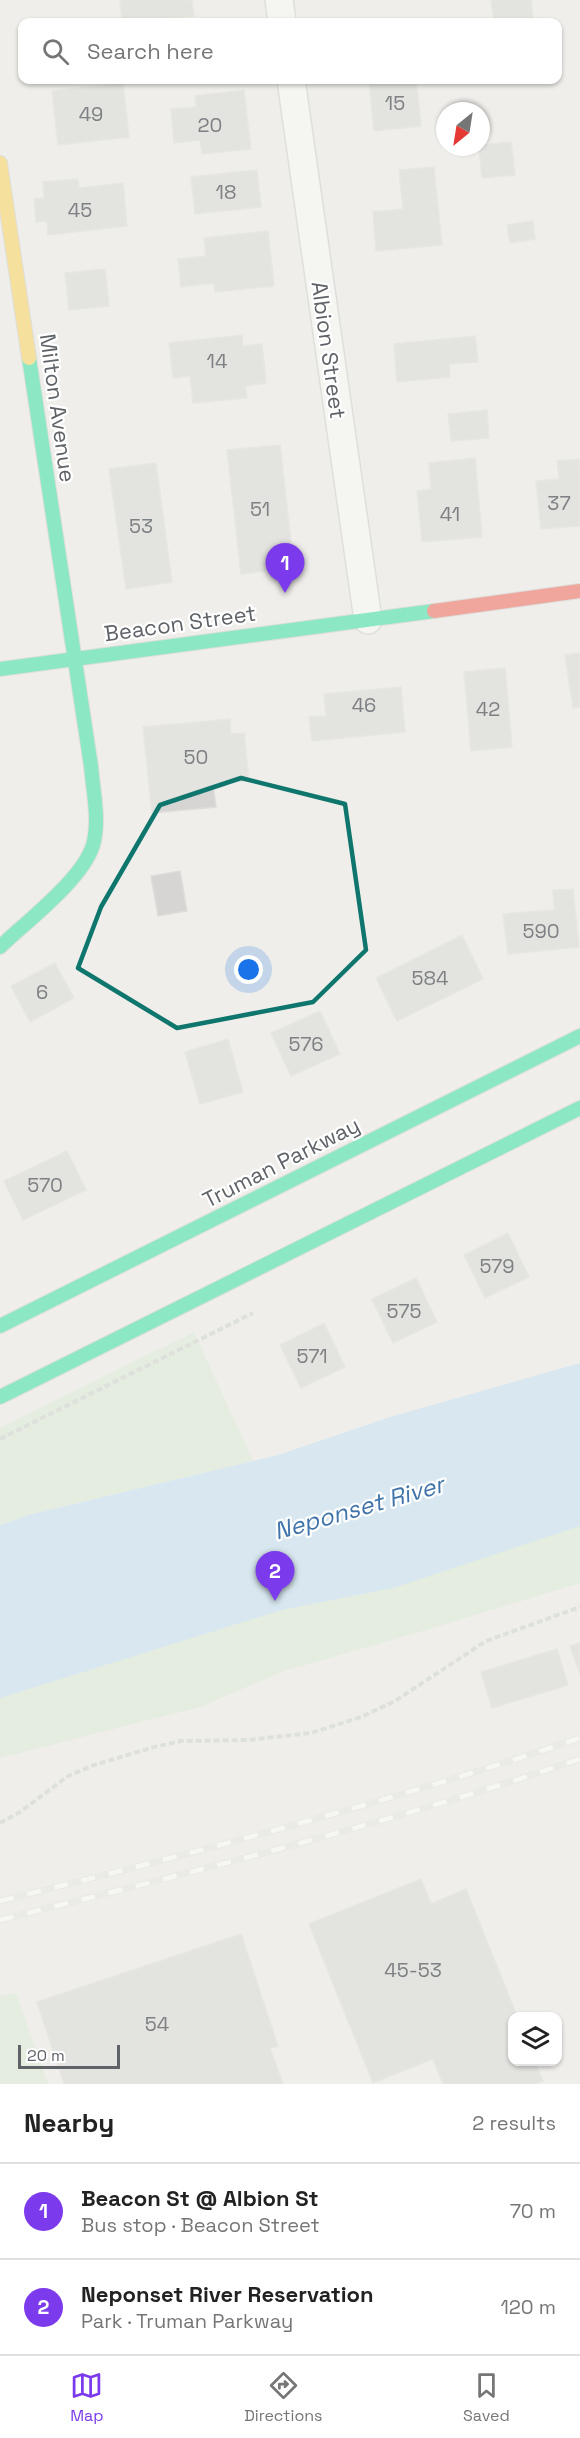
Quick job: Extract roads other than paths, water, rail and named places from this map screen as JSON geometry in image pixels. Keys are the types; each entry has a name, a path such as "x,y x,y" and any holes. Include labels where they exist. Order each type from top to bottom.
{"street":[{"path":"279,0 281,18"},
{"name":"Albion Street","path":"292,84 368,620"},
{"name":"Milton Avenue","path":"0,163 6,250 91,766 94,833 93,845 83,866 0,947"},
{"name":"Beacon Street","path":"0,669 580,591"},
{"name":"Truman Parkway","path":"0,1326 580,1036"},
{"path":"0,1397 580,1108"}],"water":[{"name":"Neponset River","path":"580,1363 580,1526 393,1588 282,1610 0,1698 0,1525 28,1515 278,1455 390,1417"}],"railway":[{"path":"0,1901 364,1805 580,1738"},
{"path":"0,1920 219,1865 364,1825 580,1759"}],"place":[{"name":"Beacon St @ Albion St","path":"285,593"},
{"name":"Neponset River Reservation","path":"275,1601"}]}
